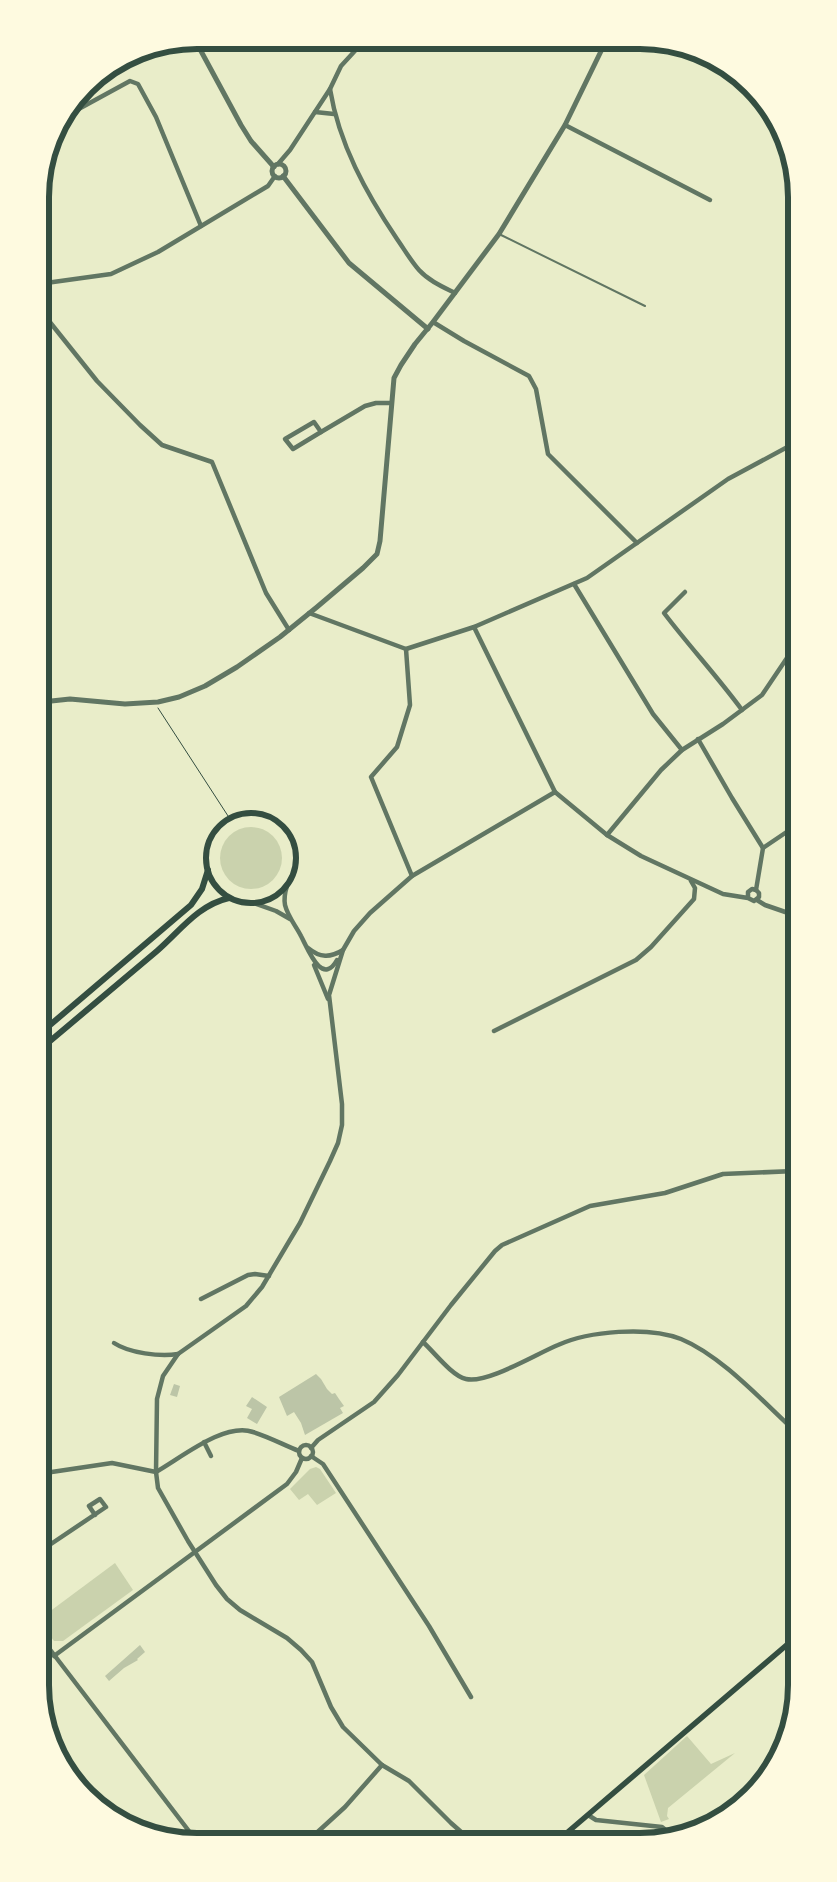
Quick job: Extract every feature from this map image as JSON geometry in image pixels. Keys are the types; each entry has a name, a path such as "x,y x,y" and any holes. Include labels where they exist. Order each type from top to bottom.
{"main road":[{"path":"243,814 269,817 281,824 290,835 295,847 296,861 294,874 287,886 277,895 266,901 254,903 241,902 230,898 220,890 208,870 207,858 211,841 220,826 230,819 243,814"},
{"path":"49,1026 191,905 202,888 208,870"},
{"path":"49,1042 205,908 215,901 230,898"},
{"path":"567,1833 788,1644"}],"street":[{"path":"200,49 241,125 251,140 276,166 285,168 283,176"},
{"path":"49,283 111,274 158,252 268,186 275,176 273,173 276,166 290,150 330,89 341,66 357,49"},
{"path":"49,701 70,699 125,704 154,702 179,697 205,686 237,667 289,630 377,554 380,541 394,378 401,364 500,234 565,125 602,49"},
{"path":"77,110 130,82 134,81 138,84 156,117 201,226"},
{"path":"330,89 334,114 356,172 380,214 419,270 430,280 455,293"},
{"path":"315,112 334,114"},
{"path":"565,125 710,200"},
{"path":"275,176 283,176"},
{"path":"283,176 349,263 428,329"},
{"path":"49,321 97,380 162,445 212,462 266,593 289,630"},
{"path":"433,322 529,376 536,389 548,454 637,543"},
{"path":"321,432 314,422 285,438 294,449 365,406 376,402 391,403"},
{"path":"309,613 406,649 474,627 587,578 728,479 788,446"},
{"path":"574,584 625,670 654,714 682,750"},
{"path":"684,592 664,613 684,641 722,683 742,710"},
{"path":"474,627 555,792 607,835 641,856 723,894 748,898 751,901 757,900 764,905 788,913"},
{"path":"406,649 410,705 397,747 371,777 412,876"},
{"path":"607,835 661,770 682,750 723,724 762,695 788,656"},
{"path":"698,739 763,848 756,890 759,893 757,900"},
{"path":"310,956 324,970 335,964 354,931 370,913 412,876 555,792"},
{"path":"763,848 788,831"},
{"path":"494,1031 636,960 651,947 694,898 695,888 691,879"},
{"path":"287,886 284,895 285,904 291,920 307,947 329,1003 342,1092 342,1125 338,1143 300,1223 262,1287 246,1306 178,1354 163,1376 157,1398 156,1472 158,1488 203,1565 227,1599 240,1610 287,1638 301,1650 312,1662 331,1707 343,1727 384,1767 409,1782 463,1833"},
{"path":"748,898 748,892 752,889 756,890"},
{"path":"254,903 276,911 291,920"},
{"path":"307,947 314,953 323,956 333,956 343,950"},
{"path":"329,1003 331,986 343,950"},
{"path":"311,1456 311,1448 318,1440 374,1402 398,1375 494,1251 502,1245 590,1206 665,1193 723,1174 788,1171"},
{"path":"201,1300 248,1275 269,1276"},
{"path":"423,1342 456,1374 463,1378 474,1380 495,1374 560,1344 585,1336 612,1332 662,1334 696,1346 726,1368 788,1425"},
{"path":"114,1343 122,1348 160,1356 178,1354"},
{"path":"49,1472 112,1463 156,1472 204,1442 232,1431 251,1431 300,1450"},
{"path":"204,1442 211,1456"},
{"path":"300,1450 304,1446 311,1448"},
{"path":"54,1656 287,1484 296,1472 302,1458 300,1450"},
{"path":"302,1458 307,1459 311,1456"},
{"path":"311,1456 323,1464 429,1626 471,1697"},
{"path":"49,1545 95,1514"},
{"path":"49,1649 190,1833"},
{"path":"317,1833 345,1808 384,1767"},
{"path":"588,1815 596,1820 662,1827 666,1831"}],"lane":[{"path":"500,234 644,306"}],"path":[{"path":"154,702 230,819"}],"green space":[{"path":"245,827 257,827 273,836 280,846 282,858 280,870 273,880 257,889 245,889 234,884 225,875 220,864 220,852 225,841 234,832"},
{"path":"316,1467 320,1469 336,1493 317,1505 308,1494 299,1500 290,1489 310,1469"},
{"path":"115,1563 133,1590 63,1641 54,1641 49,1634 49,1612"},
{"path":"687,1736 711,1764 735,1753 668,1808 667,1816 669,1819 661,1822 644,1775"}],"building":[{"path":"316,1374 332,1394 335,1393 344,1406 340,1408 343,1413 305,1435 301,1423 294,1412 287,1416 279,1397"},
{"path":"174,1384 180,1386 177,1397 170,1395"},
{"path":"252,1397 267,1407 257,1424 247,1418 252,1409 246,1406"},
{"path":"140,1645 145,1652 138,1660 124,1668 109,1681 105,1676"}]}
